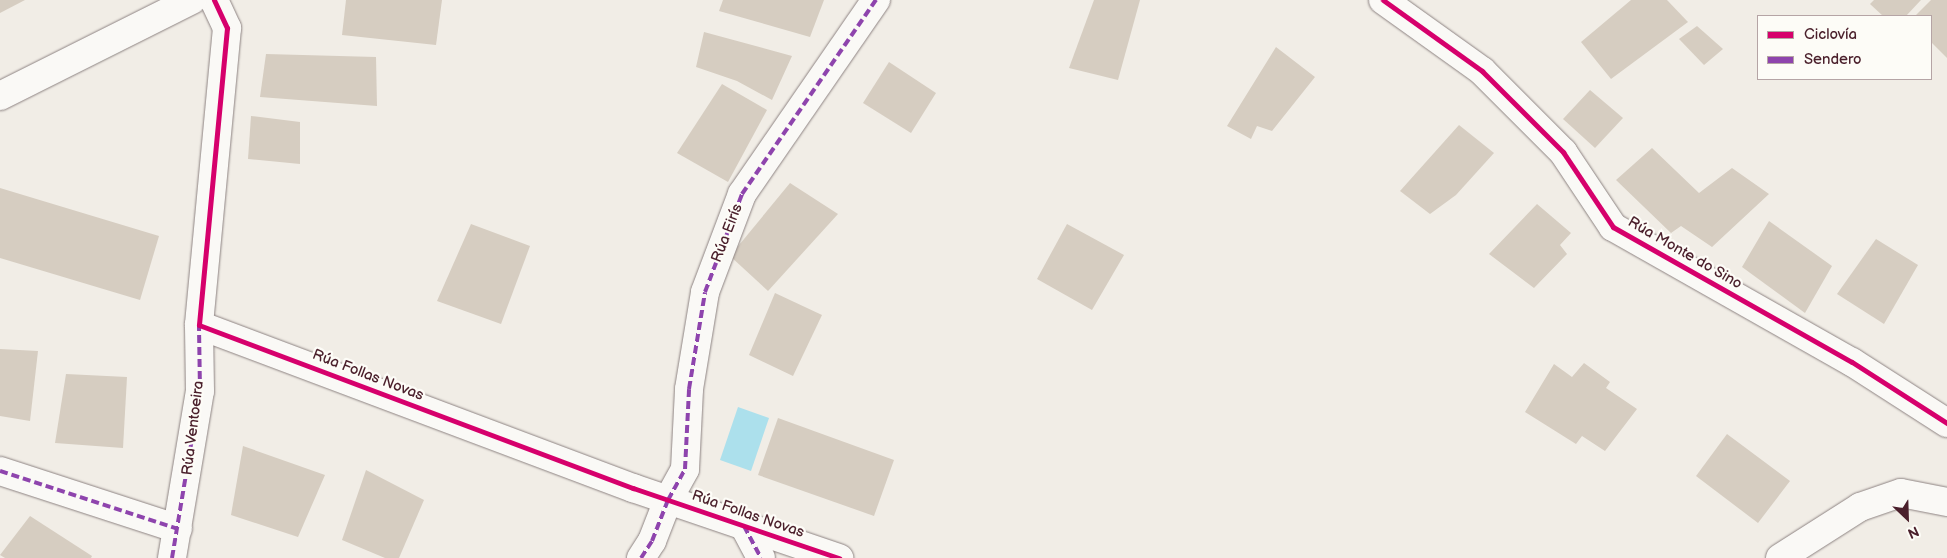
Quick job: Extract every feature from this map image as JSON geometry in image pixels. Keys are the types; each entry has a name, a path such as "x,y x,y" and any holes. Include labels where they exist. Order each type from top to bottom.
{"street":[{"path":"0,96 192,0"},
{"path":"199,325 227,28 214,0"},
{"name":"Rúa Eirís","path":"641,558 652,540 668,500 685,469 688,389 705,292 742,194 876,0"},
{"name":"Rúa Monte do Sino","path":"1382,0 1482,71 1563,152 1613,227 1852,362 1947,423"},
{"name":"Rúa Follas Novas","path":"199,325 668,500 839,558"},
{"name":"Rúa Ventoeira","path":"172,558 200,391 199,325"},
{"path":"0,471 178,529"},
{"path":"1780,558 1860,507 1901,493 1947,502"},
{"path":"744,526 761,558"}],"water":[{"path":"738,407 769,418 751,471 720,460"}],"building":[{"path":"0,0 25,0 0,13"},
{"path":"346,0 442,0 436,45 342,35"},
{"path":"723,0 824,0 810,37 719,11"},
{"path":"1094,0 1140,0 1118,80 1069,68"},
{"path":"1631,0 1667,0 1688,22 1611,79 1581,42"},
{"path":"1874,0 1921,0 1907,15 1882,15 1870,4"},
{"path":"1931,0 1947,0 1947,58 1932,43 1932,15 1916,15"},
{"path":"1697,26 1723,49 1704,65 1679,39"},
{"path":"704,32 792,56 772,100 737,81 696,67"},
{"path":"1276,47 1315,77 1272,131 1257,126 1251,139 1227,126"},
{"path":"266,54 376,57 377,106 260,97"},
{"path":"889,62 936,93 911,133 863,103"},
{"path":"722,84 767,110 728,182 677,153"},
{"path":"1590,90 1623,118 1595,148 1563,119"},
{"path":"251,116 300,122 300,164 248,159"},
{"path":"1459,125 1494,153 1456,195 1430,214 1400,191"},
{"path":"1652,148 1699,193 1732,168 1769,194 1712,247 1681,226 1671,233 1616,180"},
{"path":"790,183 838,214 768,291 730,256"},
{"path":"0,188 159,236 140,300 0,258"},
{"path":"1537,204 1571,233 1560,245 1567,254 1534,288 1489,254"},
{"path":"1769,221 1832,266 1805,313 1742,267"},
{"path":"471,224 530,246 501,324 437,301"},
{"path":"1067,224 1124,255 1092,310 1037,279"},
{"path":"1876,239 1918,265 1884,324 1837,294"},
{"path":"775,293 822,315 793,376 749,355"},
{"path":"0,349 38,351 30,421 0,416"},
{"path":"1584,363 1610,382 1606,388 1637,409 1605,451 1582,436 1576,444 1525,412 1554,364 1572,377"},
{"path":"66,374 127,377 123,448 55,443"},
{"path":"778,418 894,460 874,516 758,475"},
{"path":"1727,434 1790,481 1758,523 1696,476"},
{"path":"243,446 325,475 298,537 231,515"},
{"path":"366,470 424,500 399,558 385,558 342,540"},
{"path":"30,516 92,556 91,558 5,558 0,555"}],"marked path":[{"path":"641,558 652,541 668,500 685,469 689,389 705,292 742,194 876,0"},
{"path":"172,558 200,391 199,325"},
{"path":"0,471 178,529"},
{"path":"744,526 761,558"}],"cycle path":[{"path":"214,0 227,28 199,325 633,488 839,558"},
{"path":"1383,0 1482,71 1563,152 1613,227 1852,362 1947,423"}]}
